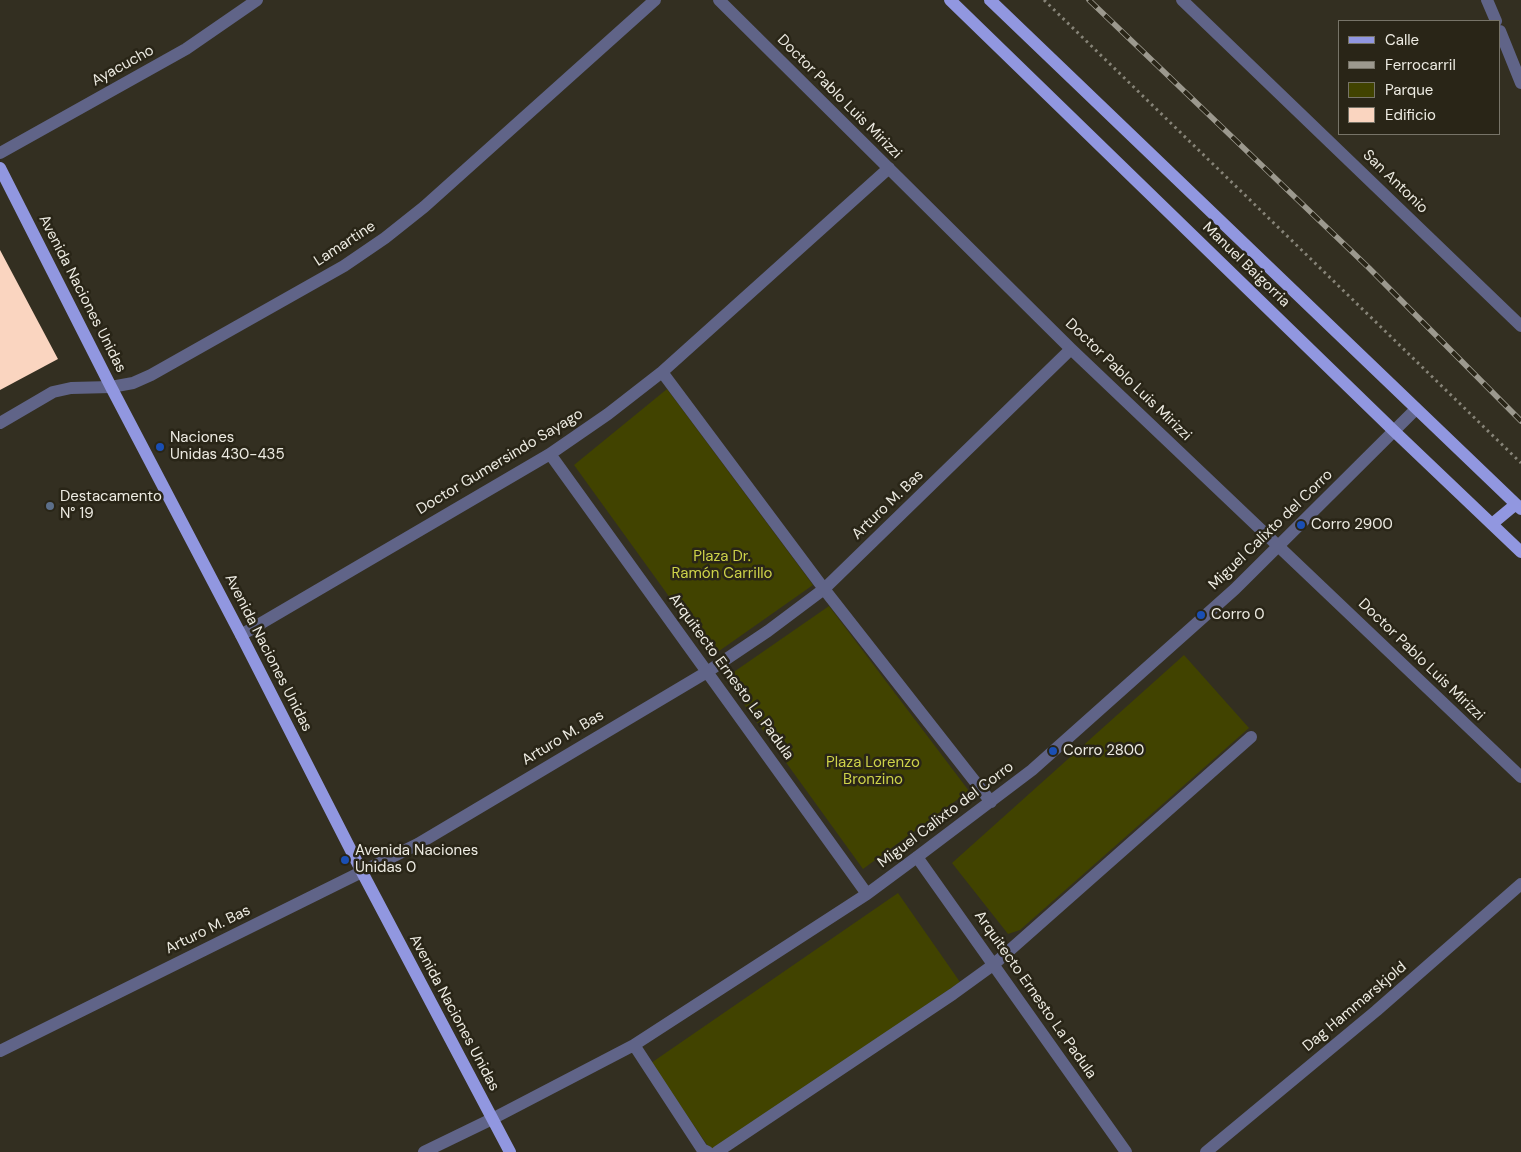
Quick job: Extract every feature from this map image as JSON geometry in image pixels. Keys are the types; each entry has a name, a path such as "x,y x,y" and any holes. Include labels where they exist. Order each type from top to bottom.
{"main road":[{"name":"Manuel Baigorria","path":"950,0 1521,552"},
{"name":"Manuel Baigorria","path":"990,0 1416,409 1519,504"},
{"name":"Avenida Naciones Unidas","path":"0,168 111,388 241,635 362,872 510,1152"},
{"path":"1492,524 1519,504"}],"street":[{"name":"Ayacucho","path":"0,153 186,49 257,0"},
{"name":"Lamartine","path":"0,423 53,392 71,388 111,388 133,383 152,375 344,266 385,238 424,207 654,0"},
{"name":"Doctor Pablo Luis Mirizzi","path":"718,0 1071,349 1521,777"},
{"name":"San Antonio","path":"1182,0 1521,326"},
{"path":"1487,0 1496,20"},
{"path":"1501,33 1521,83"},
{"name":"Doctor Gumersindo Sayago","path":"241,635 550,454 608,414 662,372 888,168"},
{"name":"Arturo M. Bas","path":"0,1051 418,844 707,672 768,631 824,589 1071,349"},
{"path":"662,372 824,589 991,802"},
{"name":"Miguel Calixto del Corro","path":"424,1152 634,1045 868,894 991,802 1032,770 1236,589 1416,409"},
{"name":"Arquitecto Ernesto La Padula","path":"550,454 868,894"},
{"path":"717,1152 993,965 1252,737"},
{"name":"Arquitecto Ernesto La Padula","path":"917,857 1126,1152"},
{"name":"Dag Hammarskjold","path":"1206,1152 1376,1011 1521,884"},
{"path":"634,1045 702,1149 708,1152"}],"path":[{"path":"1044,0 1521,463"}],"green space":[{"name":"Plaza Dr. Ramón Carrillo","path":"667,389 813,585 712,656 574,465"},
{"name":"Plaza Lorenzo Bronzino","path":"829,606 969,791 863,869 725,678"},
{"path":"1184,655 1249,728 1020,930 1008,934 952,863"},
{"path":"898,893 960,982 712,1152 651,1063"}],"building":[{"path":"0,250 58,359 0,390"}],"railway":[{"path":"1089,0 1369,268 1521,421"}],"place":[{"name":"Naciones Unidas 430-435","path":"160,447"},
{"name":"Destacamento N° 19","path":"50,506"},
{"name":"Corro 2900","path":"1301,525"},
{"name":"Corro 0","path":"1201,615"},
{"name":"Corro 2800","path":"1053,751"},
{"name":"Avenida Naciones Unidas 0","path":"345,860"}]}
